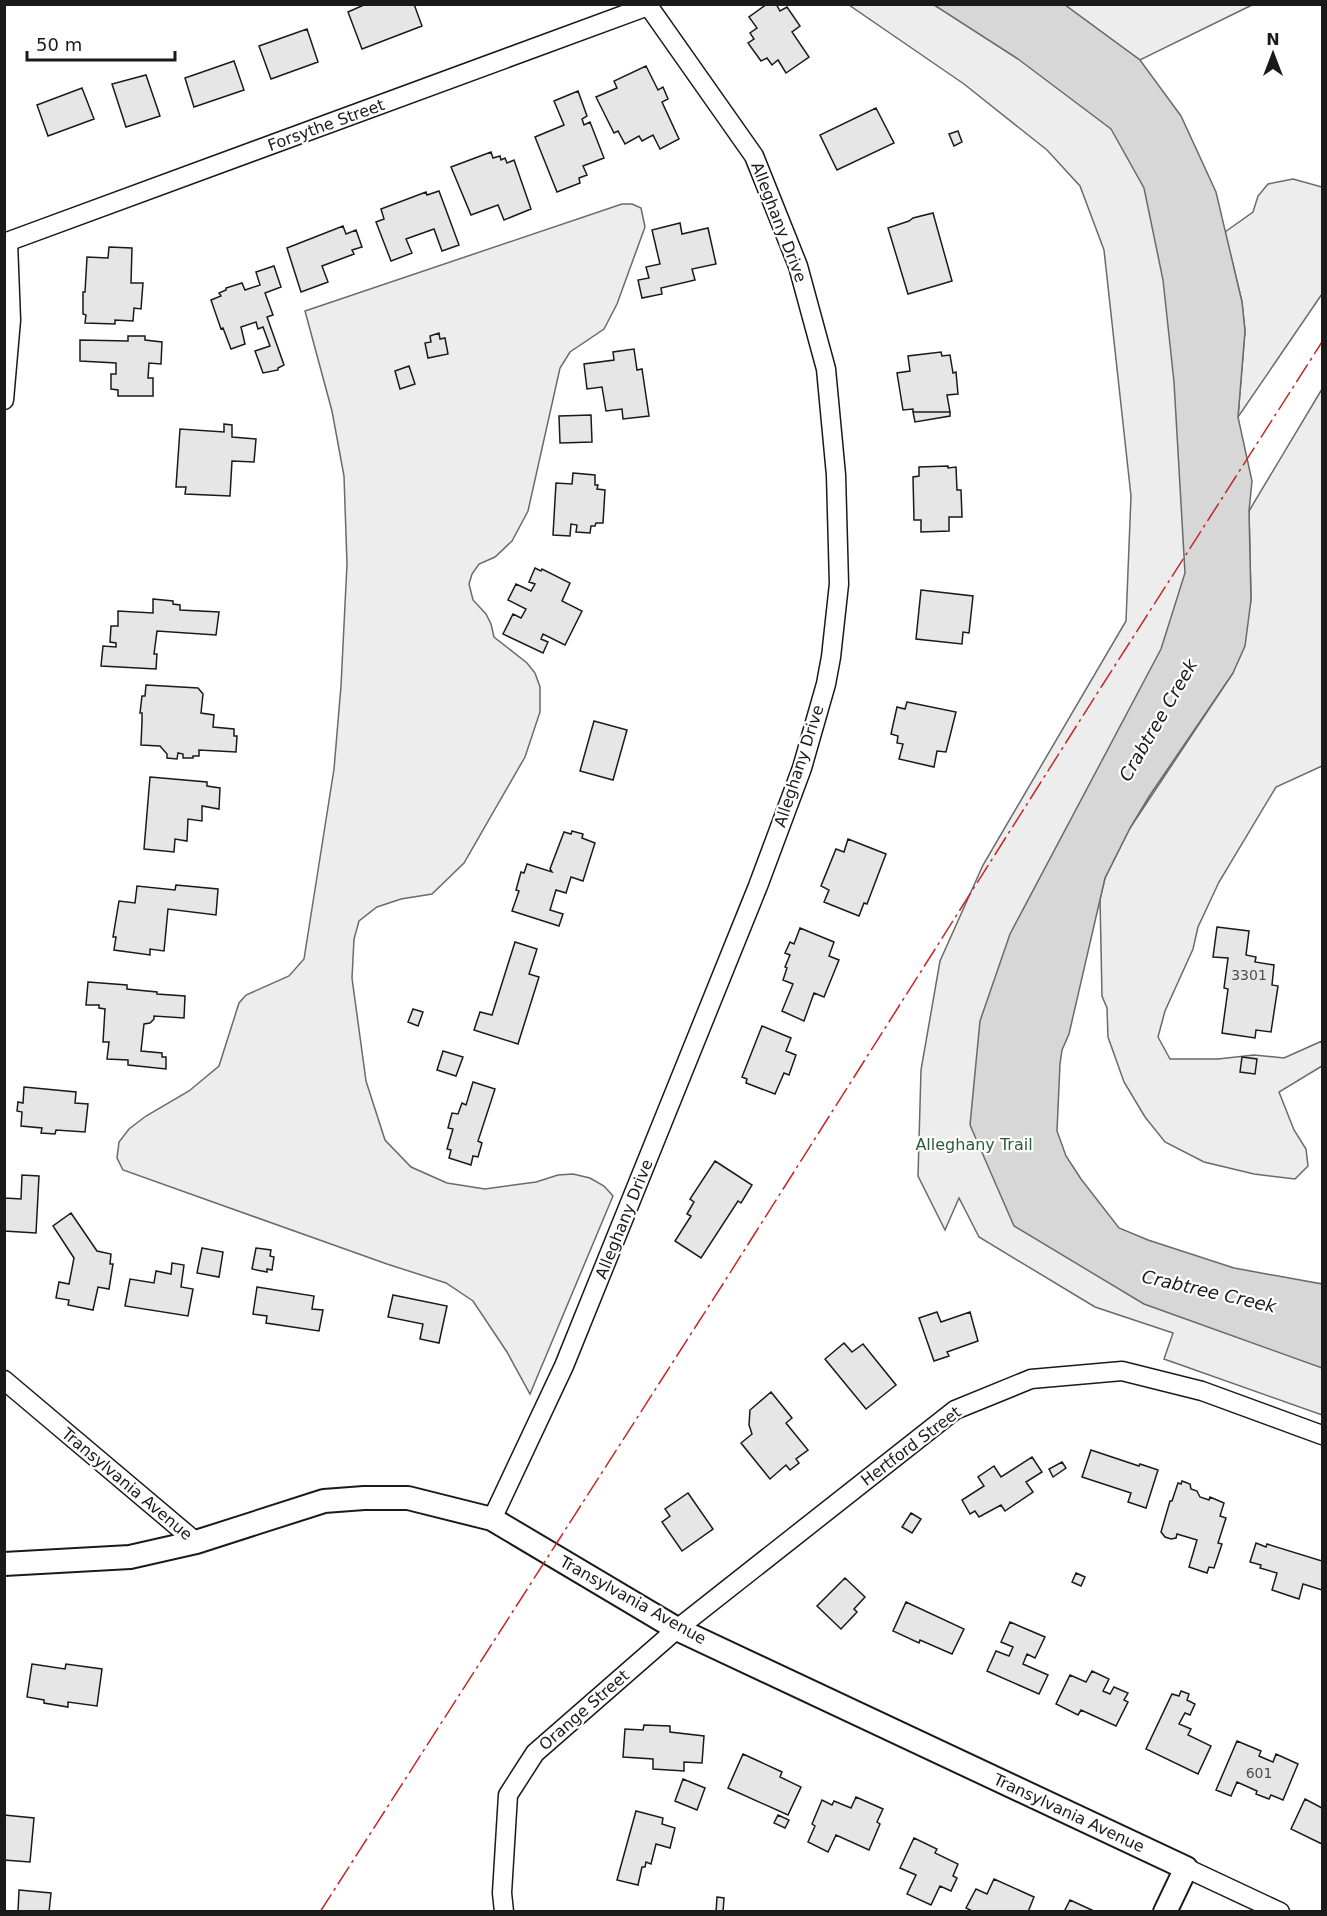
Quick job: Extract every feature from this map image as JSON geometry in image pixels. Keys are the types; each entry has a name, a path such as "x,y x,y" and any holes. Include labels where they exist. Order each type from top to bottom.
{"street":[{"name":"Forsythe Street","path":"6,243 647,5"},
{"name":"Alleghany Drive","path":"492,1519 564,1366 762,876 802,768 826,684 839,584 836,475 826,369 798,266 754,156 647,5"},
{"path":"4,400 11,320 6,243"},
{"name":"Hertford Street","path":"677,1629 955,1410 1031,1379 1122,1371 1202,1391 1323,1435"},
{"name":"Transylvania Avenue","path":"4,1380 196,1542 324,1501 408,1498 492,1519 677,1629 1280,1911"},
{"path":"4,1564 130,1557 196,1542"},
{"name":"Orange Street","path":"504,1911 502,1893 508,1795 535,1753 677,1629"},
{"path":"1165,1911 1186,1868"}],"shaded area":[{"name":"Alleghany Trail","path":"849,5 1005,5 1131,106 1216,499 1069,906 1032,1166 1122,1254 1322,1316 1322,1415 1164,1359 1173,1333 1095,1307 979,1237 959,1198 945,1230 918,1176 921,1070 940,961 983,865 1126,621 1131,496 1104,250 1080,186 1047,150 964,84"},
{"path":"1065,5 1252,5 1140,60"},
{"path":"1293,179 1322,187 1322,294 1238,417 1245,331 1242,302 1225,232 1253,212 1258,196 1268,184"},
{"path":"622,204 632,204 641,208 645,227 617,304 604,329 570,352 560,368 528,511 512,541 495,557 479,564 469,584 473,600 486,614 494,637 527,663 535,673 540,687 540,712 525,757 464,863 432,894 401,899 377,907 359,921 354,939 352,978 366,1081 385,1140 411,1167 447,1183 485,1189 573,1174 590,1178 604,1186 613,1196 530,1394 507,1352 473,1301 446,1283 123,1170 117,1158 119,1142 129,1129 146,1116 189,1091 219,1066 239,1003 246,995 289,976 304,959 334,769 347,564 344,476 332,411 305,311"},
{"path":"1322,389 1322,766 1276,787 1219,882 1198,927 1193,949 1165,1011 1158,1037 1170,1059 1218,1059 1254,1055 1284,1058 1322,1041 1322,1066 1279,1092 1294,1130 1306,1149 1308,1166 1295,1179 1254,1174 1204,1162 1165,1142 1145,1117 1124,1082 1108,1037 1107,1008 1102,996 1100,899 1105,878 1130,828 1233,673 1251,600 1249,511"}],"water":[{"name":"Crabtree Creek","path":"934,5 1065,5 1140,60 1181,116 1216,192 1242,302 1245,331 1238,417 1252,481 1249,511 1251,600 1245,646 1233,673 1130,828 1105,878 1069,1034 1062,1050 1057,1131 1066,1156 1119,1228 1148,1240 1234,1268 1322,1284 1322,1368 1144,1304 1014,1226 970,1125 980,1021 1010,934 1161,649 1185,573 1174,382 1163,280 1144,188 1111,129 1018,59"}],"building":[{"path":"366,4 414,4 422,26 362,49 348,12"},
{"path":"767,4 776,4 780,11 787,7 800,26 792,32 809,57 786,73 778,60 772,65 767,58 761,61 748,43 754,39 750,33 757,28 749,17"},
{"path":"307,29 318,62 271,79 259,46"},
{"path":"234,61 244,90 194,107 185,78"},
{"path":"646,66 658,90 663,87 668,99 662,102 679,139 660,149 653,135 642,141 639,136 625,144 618,131 614,133 596,97 617,88 614,81"},
{"path":"146,75 160,116 126,127 112,84"},
{"path":"82,88 94,119 48,136 37,105"},
{"path":"578,91 587,116 582,119 584,125 590,122 604,158 583,166 587,175 579,178 580,183 557,192 535,137 564,125 554,101"},
{"path":"876,108 894,143 837,170 820,135"},
{"path":"958,131 962,142 954,146 949,134"},
{"path":"491,152 493,158 500,156 501,160 505,158 507,163 514,160 531,209 504,220 498,205 471,215 451,167"},
{"path":"439,191 459,245 442,251 434,229 406,239 412,253 391,261 376,222 384,219 381,209 426,192 427,195"},
{"path":"933,213 952,281 908,294 888,228"},
{"path":"680,223 682,234 708,228 716,264 692,269 695,280 661,288 662,294 642,298 638,280 649,278 646,267 660,264 652,230"},
{"path":"343,226 346,234 356,230 362,247 352,250 354,254 322,266 328,282 301,292 287,248"},
{"path":"109,247 132,248 131,283 143,283 141,309 134,308 133,321 115,320 115,324 85,323 83,292 85,292 87,257 108,258"},
{"path":"274,266 281,287 265,293 273,315 267,317 284,365 278,370 263,373 255,351 270,346 263,327 258,329 256,322 241,327 245,344 231,349 211,300 221,296 219,293 226,288 242,283 245,290 260,285 256,272"},
{"path":"439,333 440,339 445,338 448,354 428,358 425,343 431,342 430,336"},
{"path":"128,336 145,336 145,340 162,342 161,364 149,363 148,378 153,378 153,396 118,396 118,390 111,389 111,374 116,374 116,363 80,361 80,340 128,341"},
{"path":"634,349 637,370 642,369 649,416 623,419 622,409 606,411 602,387 587,389 584,364 614,360 613,352"},
{"path":"941,352 942,356 950,355 953,373 956,372 958,394 947,395 950,412 903,410 897,373 910,371 908,356"},
{"path":"409,366 415,384 400,389 395,371"},
{"path":"913,412 950,412 950,416 915,422"},
{"path":"591,415 592,442 560,443 559,416"},
{"path":"224,424 232,425 232,437 256,439 254,462 232,461 230,496 185,494 186,487 176,487 180,429 224,432"},
{"path":"948,466 948,468 956,467 957,490 961,490 962,517 949,517 949,531 921,532 921,520 914,520 913,477 919,476 919,467"},
{"path":"573,473 595,475 597,489 605,490 603,523 591,526 590,533 576,532 577,525 571,524 570,536 553,535 556,483 572,484"},
{"path":"535,568 541,571 542,569 570,583 562,601 582,611 565,645 543,634 541,639 548,642 543,653 503,634 513,614 521,618 526,609 508,600 516,584 531,591 535,584 529,582"},
{"path":"921,590 973,596 969,633 963,632 962,644 916,639"},
{"path":"153,599 173,601 173,604 180,605 180,610 219,612 216,635 157,631 154,654 157,654 156,669 101,666 103,646 116,647 116,643 110,642 111,626 118,626 118,611 153,613"},
{"path":"146,685 198,688 203,694 201,713 214,715 213,727 234,729 234,736 237,736 236,752 199,750 199,756 183,758 183,754 178,753 177,759 167,758 167,754 160,746 141,745 142,713 140,713"},
{"path":"907,702 956,712 946,752 937,751 934,767 899,759 903,744 897,743 898,736 891,734 897,707 905,709"},
{"path":"594,721 627,730 613,780 580,771"},
{"path":"150,777 207,782 207,786 220,788 219,809 202,806 202,821 188,819 187,841 175,839 174,852 144,849"},
{"path":"572,831 583,834 582,838 595,843 583,881 571,877 566,893 556,890 550,910 563,914 559,926 512,911 519,891 516,890 521,872 524,873 527,864 552,872 550,869 564,832 571,834"},
{"path":"848,839 886,854 867,904 864,903 859,916 824,902 829,890 821,886 836,849 844,852"},
{"path":"176,885 218,889 216,915 168,909 164,951 150,949 150,955 114,950 116,937 113,937 119,901 135,903 137,886 175,890"},
{"path":"1217,927 1249,931 1246,955 1256,957 1255,962 1274,965 1272,985 1278,986 1271,1032 1256,1030 1255,1038 1222,1033 1228,989 1224,988 1228,958 1213,957"},
{"path":"800,928 834,942 829,956 839,960 824,997 814,993 804,1021 782,1011 793,984 783,980 790,955 785,953 790,942 794,944"},
{"path":"515,942 537,949 529,974 539,977 518,1044 474,1030 480,1012 492,1015"},
{"path":"88,982 127,985 127,989 185,996 184,1018 154,1016 150,1023 144,1024 141,1051 162,1053 162,1057 166,1057 166,1069 128,1065 128,1060 107,1059 109,1042 103,1042 105,1009 99,1008 99,1005 86,1005"},
{"path":"413,1009 423,1012 418,1026 408,1022"},
{"path":"762,1026 791,1038 786,1051 796,1055 789,1075 784,1073 775,1094 746,1083 747,1079 742,1077"},
{"path":"443,1051 463,1057 456,1076 437,1070"},
{"path":"1242,1057 1257,1059 1255,1074 1240,1072"},
{"path":"473,1082 495,1089 478,1141 482,1143 478,1157 473,1156 471,1165 449,1158 451,1150 447,1149 453,1129 448,1128 452,1113 458,1114 462,1103 466,1105"},
{"path":"24,1087 76,1092 75,1103 88,1104 85,1132 56,1130 55,1134 41,1133 42,1128 21,1126 22,1112 17,1111 18,1102 23,1103"},
{"path":"715,1161 752,1185 741,1203 738,1201 701,1258 675,1241 691,1216 687,1214 694,1202 690,1199"},
{"path":"4,1171 5,1198 21,1199 22,1175 39,1176 36,1233 4,1231"},
{"path":"71,1213 97,1251 111,1254 110,1264 113,1264 109,1289 98,1287 93,1310 68,1305 69,1300 56,1298 59,1282 69,1284 74,1258 53,1226"},
{"path":"202,1248 223,1252 219,1277 197,1273"},
{"path":"256,1248 271,1250 270,1256 274,1257 272,1270 267,1269 267,1272 252,1269"},
{"path":"172,1263 184,1265 181,1287 193,1289 188,1316 125,1306 130,1279 154,1283 156,1271 171,1274"},
{"path":"257,1287 314,1296 312,1309 323,1310 319,1331 266,1323 267,1316 253,1314"},
{"path":"393,1295 447,1306 439,1343 420,1339 423,1324 388,1317"},
{"path":"937,1312 941,1322 970,1312 978,1341 947,1352 949,1356 934,1361 919,1318"},
{"path":"844,1343 852,1352 863,1344 896,1385 866,1409 825,1359"},
{"path":"771,1392 792,1418 786,1423 808,1450 796,1459 799,1463 790,1470 786,1465 770,1479 741,1443 752,1434 749,1425 750,1410"},
{"path":"1091,1450 1158,1470 1146,1508 1128,1502 1131,1493 1082,1477"},
{"path":"1032,1457 1042,1472 1026,1482 1033,1492 1005,1511 1001,1505 979,1517 975,1511 970,1514 962,1500 984,1486 978,1477 994,1466 1001,1477"},
{"path":"1062,1462 1066,1468 1053,1477 1049,1469"},
{"path":"1182,1481 1190,1484 1191,1489 1197,1491 1200,1497 1209,1500 1210,1497 1224,1503 1220,1516 1226,1518 1218,1543 1222,1544 1214,1568 1209,1567 1207,1573 1189,1567 1197,1540 1177,1534 1176,1538 1171,1539 1165,1537 1161,1532 1170,1501 1172,1501 1178,1483 1181,1484"},
{"path":"688,1493 713,1529 682,1551 662,1522 670,1516 665,1509"},
{"path":"911,1513 921,1519 912,1533 902,1527"},
{"path":"1256,1543 1266,1547 1267,1544 1322,1561 1322,1590 1303,1584 1299,1599 1272,1590 1277,1573 1250,1562"},
{"path":"1076,1573 1085,1577 1081,1586 1072,1582"},
{"path":"845,1578 865,1597 854,1609 857,1612 841,1629 817,1606"},
{"path":"906,1602 964,1629 952,1654 893,1631"},
{"path":"1010,1622 1045,1637 1035,1658 1027,1654 1023,1664 1048,1675 1039,1694 987,1671 996,1651 1009,1656 1013,1647 1001,1642"},
{"path":"32,1664 65,1669 66,1664 102,1669 97,1706 68,1702 68,1707 44,1703 44,1700 27,1697"},
{"path":"1092,1671 1109,1679 1103,1691 1110,1694 1114,1687 1128,1693 1124,1700 1128,1702 1116,1726 1081,1710 1078,1715 1056,1704 1070,1675 1086,1682"},
{"path":"1181,1691 1189,1694 1187,1700 1195,1704 1190,1715 1185,1713 1179,1724 1191,1729 1188,1735 1211,1746 1198,1774 1146,1749 1172,1694 1179,1696"},
{"path":"644,1725 670,1726 670,1732 704,1736 702,1763 684,1762 684,1771 653,1769 653,1759 623,1757 625,1729 643,1730"},
{"path":"1237,1741 1261,1751 1259,1756 1273,1762 1276,1754 1298,1764 1283,1800 1271,1795 1269,1799 1256,1794 1257,1791 1237,1782 1231,1796 1216,1790"},
{"path":"743,1754 782,1772 780,1777 801,1787 788,1815 728,1788"},
{"path":"683,1779 705,1788 697,1810 675,1801"},
{"path":"856,1797 883,1809 877,1822 880,1824 869,1850 836,1835 828,1852 808,1842 815,1826 812,1824 822,1800 832,1805 834,1801 851,1808"},
{"path":"1305,1799 1322,1808 1322,1844 1291,1829"},
{"path":"636,1811 663,1818 662,1824 675,1828 670,1848 656,1844 651,1864 646,1862 645,1867 642,1867 638,1885 617,1880"},
{"path":"4,1815 34,1818 30,1862 4,1860"},
{"path":"778,1815 789,1820 785,1828 774,1823"},
{"path":"914,1838 937,1849 935,1853 958,1864 953,1876 957,1878 951,1891 940,1886 931,1905 907,1894 916,1875 900,1868"},
{"path":"994,1879 1034,1897 1028,1912 974,1912 966,1908 976,1889 987,1894"},
{"path":"19,1890 51,1893 49,1912 18,1912"},
{"path":"717,1897 724,1898 723,1912 716,1912"},
{"path":"1070,1900 1096,1912 1064,1912"}],"power":[{"path":"320,1912 1322,342"}]}
